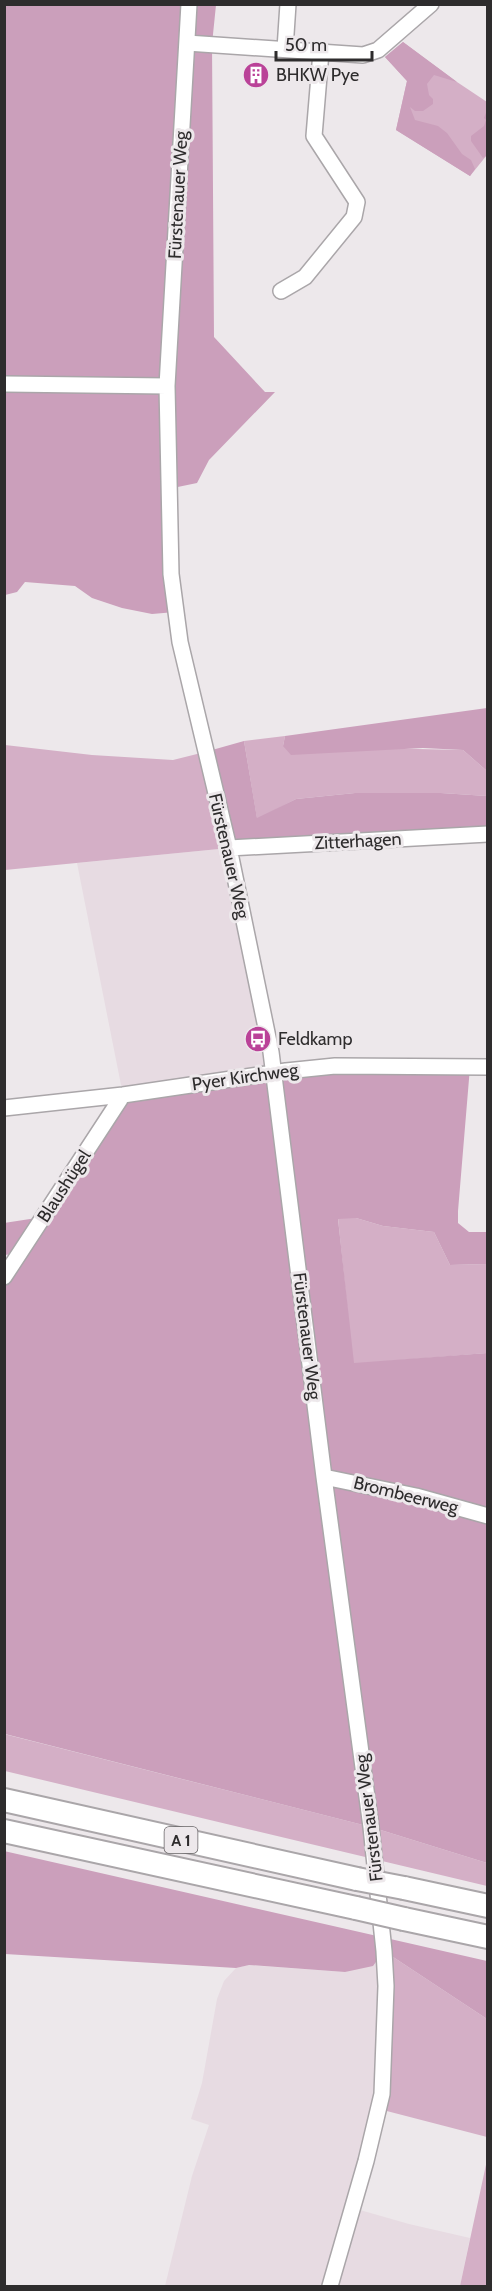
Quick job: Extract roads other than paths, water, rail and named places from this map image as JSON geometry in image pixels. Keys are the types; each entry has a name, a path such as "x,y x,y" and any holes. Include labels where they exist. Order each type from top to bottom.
{"highway":[{"name":"A 1","path":"4,1800 488,1906"},
{"name":"A 1","path":"4,1831 488,1937"}],"street":[{"name":"Fürstenauer Weg","path":"189,4 167,386 170,563 175,612 195,712 229,848 274,1072 324,1477 371,1827 386,1986 382,2094 366,2161 330,2286"},
{"path":"285,49 288,4"},
{"path":"187,43 363,55 378,50 431,4"},
{"path":"281,291 305,277 354,217 357,202 314,136 321,52"},
{"path":"6,384 167,386"},
{"name":"Zitterhagen","path":"229,848 488,834"},
{"name":"Pyer Kirchweg","path":"4,1108 123,1095 274,1072 335,1066 488,1067"},
{"name":"Blaushügel","path":"4,1277 123,1095"},
{"name":"Brombeerweg","path":"324,1477 416,1496 488,1516"}],"place":[{"name":"BHKW Pye","path":"256,75"},
{"name":"Feldkamp","path":"258,1039"}]}
